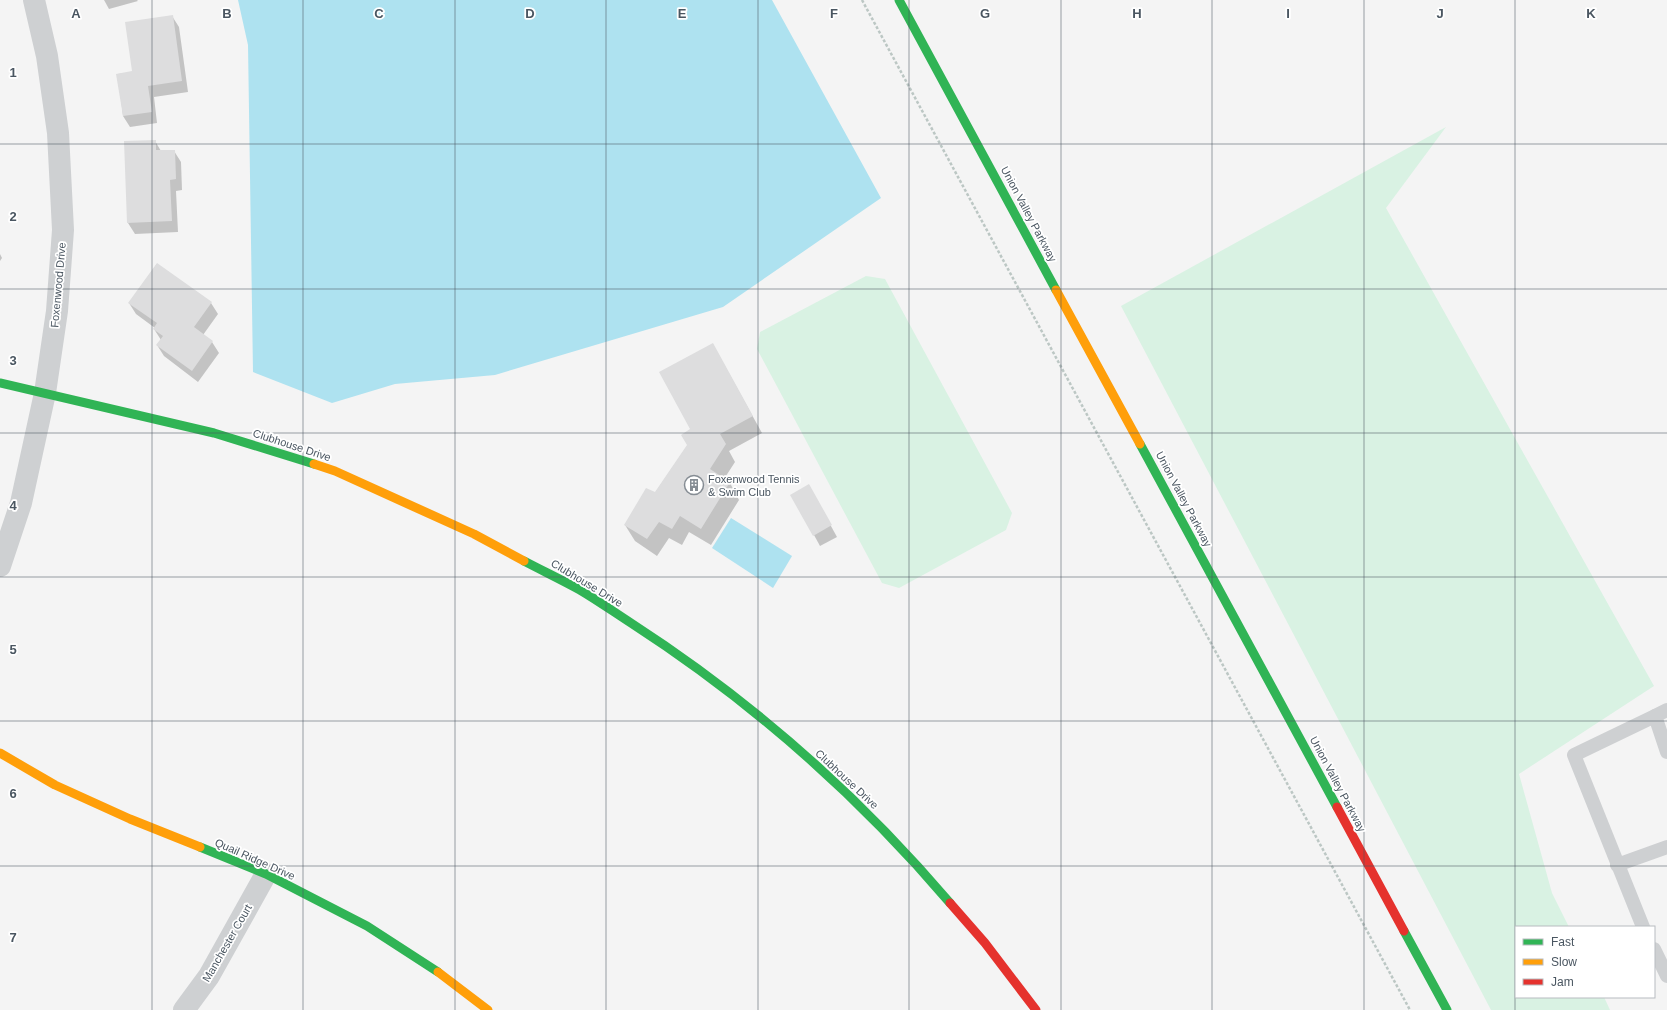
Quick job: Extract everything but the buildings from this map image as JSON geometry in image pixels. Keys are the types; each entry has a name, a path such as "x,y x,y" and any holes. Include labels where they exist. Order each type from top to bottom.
{"street":[{"name":"Foxenwood Drive","path":"0,566 22,503 45,393 58,311 63,230 58,134 47,56 34,0"},
{"name":"Union Valley Parkway","path":"899,0 1447,1010"},
{"name":"Clubhouse Drive","path":"0,383 214,433 335,471 474,534 581,591 665,645 753,710 838,785 916,863 985,943 1036,1010"},
{"name":"Quail Ridge Drive","path":"0,753 55,785 123,816 266,874 367,926 446,978 488,1010"},
{"name":"Manchester Court","path":"184,1010 209,976 266,874"}],"lane":[{"path":"1643,926 1574,755 1661,713 1667,752"},
{"path":"1617,865 1667,847"},
{"path":"1655,952 1667,976"}],"path":[{"path":"862,0 1410,1010"}],"green space":[{"path":"1446,127 1386,208 1654,686 1519,774 1552,893 1568,926 1515,926 1515,998 1604,998 1610,1010 1491,1010 1121,306"},
{"path":"866,276 885,279 1012,513 1006,530 899,588 882,583 757,349 760,332"}],"water":[{"path":"238,0 772,0 881,198 723,307 495,375 395,384 332,403 253,372 248,45"},
{"path":"731,518 792,556 773,588 712,548"}],"traffic: fast":[{"path":"899,0 1056,290"},
{"path":"0,383 214,433 314,464"},
{"path":"1140,444 1337,807"},
{"path":"524,561 580,590 606,606 675,653 760,717 801,751 840,787 915,863 950,903"},
{"path":"200,847 266,874 367,926 438,972"},
{"path":"1404,931 1447,1010"}],"traffic: slow":[{"path":"1056,290 1140,444"},
{"path":"314,464 335,471 474,534 524,561"},
{"path":"0,753 55,785 130,819 200,847"},
{"path":"438,972 488,1010"}],"traffic: jam":[{"path":"1337,807 1404,931"},
{"path":"950,903 985,943 1036,1010"}],"place":[{"name":"Foxenwood Tennis & Swim Club","path":"694,485"}]}
